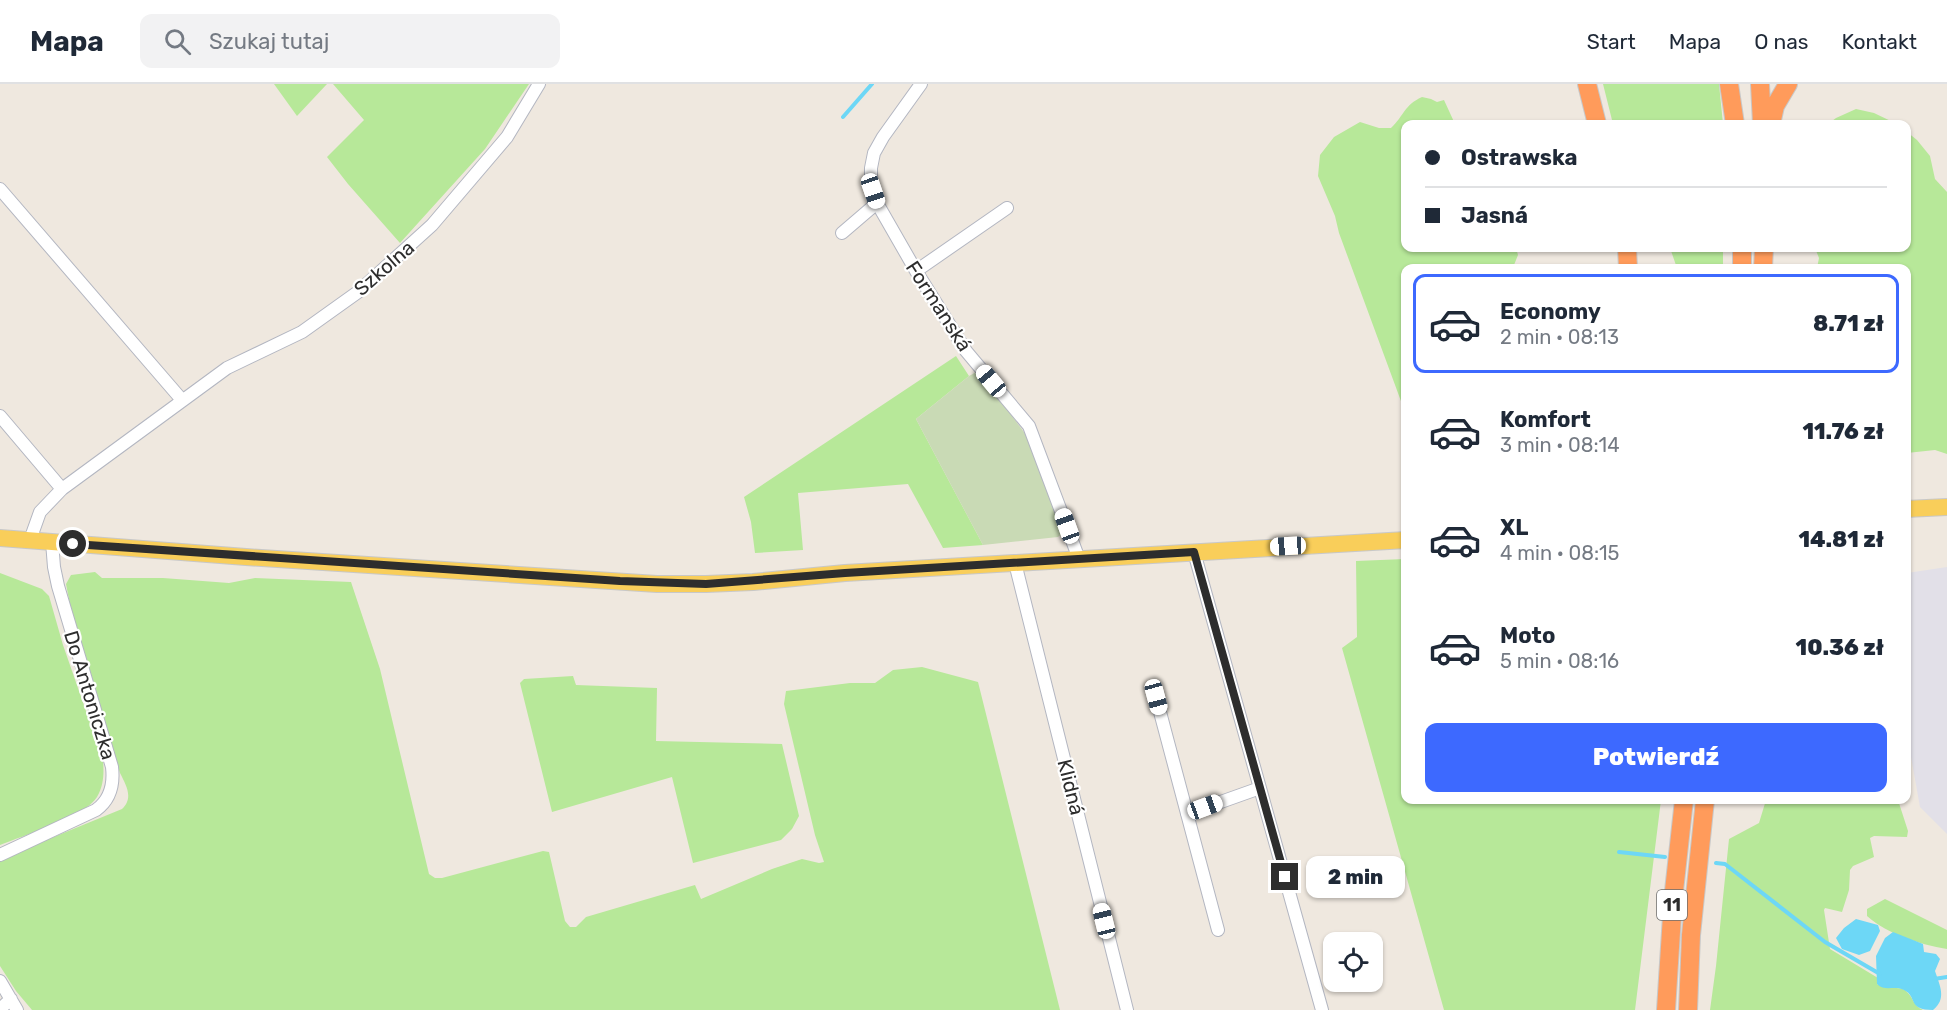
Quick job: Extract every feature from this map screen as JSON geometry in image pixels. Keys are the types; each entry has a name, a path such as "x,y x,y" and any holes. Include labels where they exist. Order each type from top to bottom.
{"highway":[{"path":"1587,84 1596,120"},
{"path":"1729,84 1734,120"},
{"path":"1739,84 1740,120"},
{"path":"1760,84 1762,120"},
{"path":"1772,120 1775,106 1788,84"},
{"name":"11","path":"1666,1010 1673,900 1684,804"},
{"name":"11","path":"1688,1010 1691,935 1705,804"}],"main road":[{"path":"1911,509 1947,507"},
{"path":"0,538 657,584 753,582 845,573 1401,540"}],"street":[{"name":"Szkolna","path":"30,540 40,512 62,489 227,368 302,332 358,292 432,225 507,137 539,84"},
{"name":"Formanská","path":"921,84 874,153 870,168 877,203 966,351 1029,426 1079,559"},
{"path":"0,189 182,400"},
{"path":"842,233 877,203"},
{"path":"916,271 1007,208"},
{"path":"0,416 62,489"},
{"name":"Do Antoniczka","path":"0,855 96,810 106,800 112,785 112,767 56,577 52,542"},
{"path":"1194,552 1322,1010"},
{"name":"Klidná","path":"1015,563 1127,1010"},
{"path":"1156,697 1218,930"},
{"path":"1187,814 1260,788"},
{"path":"0,981 14,1005 0,1009"}],"shaded area":[{"path":"1947,567 1947,834 1920,807 1911,757 1911,572"}],"green space":[{"path":"274,84 327,84 297,116"},
{"path":"333,84 529,84 485,149 400,243 327,157 364,120"},
{"path":"1603,84 1719,84 1723,120 1612,120"},
{"path":"1422,97 1437,102 1444,100 1453,120 1401,120 1401,252 1517,252 1518,255 1514,264 1401,264 1401,401 1339,233 1335,216 1318,176 1320,155 1334,137 1360,122 1379,128 1391,128 1416,100"},
{"path":"1856,109 1874,113 1889,120 1833,120"},
{"path":"1911,135 1930,156 1935,179 1947,192 1947,454 1935,450 1911,453 1911,264 1818,264 1817,252 1911,252"},
{"path":"1671,252 1723,252 1723,264 1676,264"},
{"path":"956,356 969,376 916,419 983,545 943,548 908,484 798,493 803,550 755,553 751,522 744,497"},
{"path":"978,371 1027,436 1063,533 1058,537 983,545 916,419"},
{"path":"1401,559 1401,804 1661,804 1635,1010 1444,1010 1342,648 1357,637 1356,561"},
{"path":"95,572 102,578 163,578 229,583 255,578 351,582 380,669 429,874 435,878 442,878 543,851 549,852 565,921 570,927 576,927 586,917 695,885 701,899 802,859 824,862 815,835 784,704 786,691 850,683 875,683 893,670 922,667 978,682 1060,1010 32,1010 0,966 0,859 122,809 128,800 126,787 73,620 66,584 71,575"},
{"path":"0,573 42,589 49,596 63,645 103,760 103,779 97,797 91,804 67,818 0,845"},
{"path":"573,676 576,685 657,688 656,741 782,744 799,816 792,829 781,840 693,863 672,777 552,812 520,683 524,679"},
{"path":"1765,804 1899,804 1908,831 1907,837 1874,836 1870,838 1874,857 1853,866 1850,870 1849,890 1842,912 1825,908 1824,910 1830,949 1878,978 1877,984 1906,991 1917,1006 1923,1010 1710,1010 1729,839 1759,823"},
{"path":"1885,899 1947,930 1947,949 1905,938 1867,916 1867,909"}],"water":[{"path":"1856,919 1878,925 1880,931 1870,951 1859,955 1842,949 1836,938"},
{"path":"1893,932 1923,944 1924,952 1936,954 1940,959 1935,971 1941,997 1933,1010 1916,1006 1911,996 1904,990 1883,988 1877,984 1876,956 1885,938"}],"waterway":[{"path":"843,117 872,84"},
{"path":"1619,852 1665,857"},
{"path":"1716,863 1725,864 1825,942 1880,974"},
{"path":"1934,979 1947,977"}],"route":[{"path":"73,544 657,584 753,582 845,573 1194,552 1285,877"}]}
